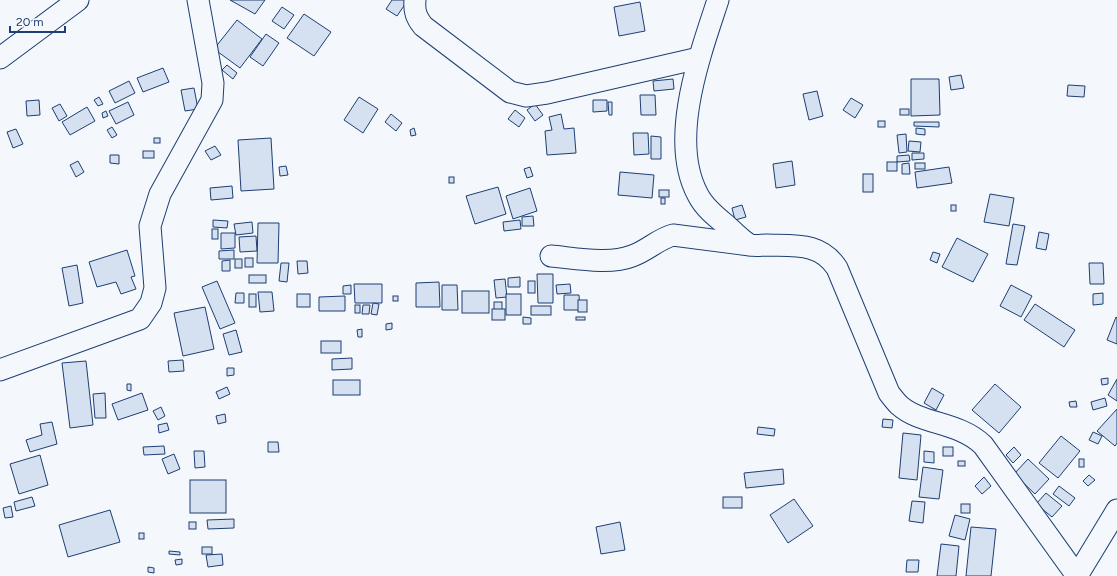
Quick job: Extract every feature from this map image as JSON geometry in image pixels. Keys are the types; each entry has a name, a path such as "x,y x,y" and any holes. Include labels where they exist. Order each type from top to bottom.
{"street":[{"path":"0,58 78,0"},
{"path":"0,370 140,319 151,302 155,288 150,226 154,210 160,194 212,100 213,83 198,0"},
{"path":"414,0 414,10 417,19 423,26 510,92 526,96 547,93 699,58"},
{"path":"718,0 699,58 688,114 686,146 689,169 698,195 714,215 750,245"},
{"path":"551,256 595,260 631,257 661,238 673,235 750,245 798,246 822,252 831,258 837,268 889,393 900,406 973,436 983,446 1077,576 1117,510"}],"building":[{"path":"230,0 265,0 255,14"},
{"path":"392,0 408,0 397,16 386,9"},
{"path":"640,2 645,31 619,36 614,7"},
{"path":"282,7 294,15 284,29 272,21"},
{"path":"304,14 331,32 314,56 287,38"},
{"path":"237,20 262,39 240,68 214,49"},
{"path":"266,34 279,43 263,66 250,57"},
{"path":"227,65 237,73 233,79 222,70"},
{"path":"163,68 169,82 143,92 137,78"},
{"path":"961,75 964,88 951,90 949,77"},
{"path":"673,79 674,89 654,91 653,81"},
{"path":"911,79 939,79 940,115 911,116"},
{"path":"129,81 135,93 115,103 109,91"},
{"path":"1068,85 1085,86 1084,97 1067,96"},
{"path":"194,88 198,109 185,111 181,90"},
{"path":"817,91 823,116 809,120 803,94"},
{"path":"640,95 655,95 656,115 641,115"},
{"path":"99,97 103,104 98,106 94,100"},
{"path":"359,97 378,109 363,133 344,120"},
{"path":"851,98 863,105 855,118 843,110"},
{"path":"39,100 40,115 27,116 26,101"},
{"path":"593,100 607,100 607,111 593,112"},
{"path":"128,102 134,115 116,124 109,111"},
{"path":"608,102 612,102 612,115 609,115"},
{"path":"60,104 67,116 59,121 52,108"},
{"path":"535,104 543,115 535,121 527,110"},
{"path":"87,107 95,121 70,135 62,122"},
{"path":"900,109 909,109 909,115 900,115"},
{"path":"515,110 525,118 519,127 508,119"},
{"path":"106,111 108,116 103,118 102,113"},
{"path":"391,114 402,123 396,131 385,122"},
{"path":"561,114 564,129 574,128 576,153 547,155 545,131 552,130 549,117"},
{"path":"878,121 885,121 885,127 878,127"},
{"path":"914,122 939,122 939,127 914,126"},
{"path":"112,127 117,135 112,138 107,130"},
{"path":"414,128 416,135 411,136 410,130"},
{"path":"916,128 925,129 925,135 916,134"},
{"path":"16,129 23,144 13,148 7,132"},
{"path":"633,133 648,133 649,154 634,155"},
{"path":"906,134 907,152 899,153 897,135"},
{"path":"651,136 661,137 661,159 651,159"},
{"path":"154,138 160,138 160,143 154,143"},
{"path":"271,138 274,189 241,191 238,140"},
{"path":"909,141 921,142 920,152 908,151"},
{"path":"215,146 221,155 211,160 205,151"},
{"path":"143,151 154,151 154,158 143,158"},
{"path":"912,153 924,153 924,159 912,160"},
{"path":"110,155 119,155 119,164 110,163"},
{"path":"909,155 910,161 897,162 897,156"},
{"path":"78,161 84,172 76,177 70,165"},
{"path":"792,161 795,185 776,188 773,164"},
{"path":"887,162 897,162 897,171 887,171"},
{"path":"909,163 910,174 902,174 902,164"},
{"path":"915,163 925,163 925,169 915,169"},
{"path":"286,166 288,175 280,176 279,167"},
{"path":"530,167 533,176 527,178 524,169"},
{"path":"949,167 952,183 917,188 915,172"},
{"path":"620,172 654,175 652,198 618,195"},
{"path":"863,174 873,174 873,192 863,192"},
{"path":"449,177 454,177 454,183 449,183"},
{"path":"232,186 233,198 211,200 210,188"},
{"path":"498,187 506,214 475,224 466,196"},
{"path":"530,188 537,211 513,219 506,196"},
{"path":"659,190 669,190 669,197 659,197"},
{"path":"990,194 1014,198 1009,226 984,222"},
{"path":"661,198 665,198 665,204 661,204"},
{"path":"742,205 746,217 735,220 732,208"},
{"path":"951,205 956,205 956,211 951,211"},
{"path":"533,216 534,226 522,226 522,217"},
{"path":"213,220 228,221 227,228 213,227"},
{"path":"520,220 521,229 504,231 503,222"},
{"path":"252,222 253,233 236,235 234,224"},
{"path":"258,223 279,223 278,263 257,263"},
{"path":"1013,224 1025,226 1017,265 1006,264"},
{"path":"212,229 218,229 218,239 212,239"},
{"path":"1039,232 1049,234 1046,250 1036,248"},
{"path":"221,233 235,233 235,248 221,249"},
{"path":"256,236 257,251 240,252 239,237"},
{"path":"957,238 988,254 973,282 942,267"},
{"path":"127,250 135,276 131,277 136,289 121,294 116,282 97,287 89,262"},
{"path":"234,250 234,259 219,259 219,251"},
{"path":"933,252 940,254 937,263 930,260"},
{"path":"245,258 253,258 253,267 245,267"},
{"path":"235,259 242,259 242,268 235,268"},
{"path":"230,260 230,271 222,271 222,261"},
{"path":"297,261 307,261 308,273 298,274"},
{"path":"281,263 289,263 287,282 279,281"},
{"path":"1089,263 1103,263 1104,284 1090,284"},
{"path":"77,265 83,303 69,306 62,268"},
{"path":"537,274 553,274 553,303 538,303"},
{"path":"249,275 266,275 266,283 249,283"},
{"path":"520,277 520,287 508,287 508,278"},
{"path":"505,279 507,297 496,298 494,280"},
{"path":"217,281 235,323 220,329 202,287"},
{"path":"528,281 535,281 535,293 528,293"},
{"path":"439,282 440,307 416,307 416,283"},
{"path":"354,284 382,284 382,303 355,303"},
{"path":"570,284 571,293 557,294 556,285"},
{"path":"351,285 351,294 343,294 343,286"},
{"path":"442,285 457,285 458,310 442,310"},
{"path":"1011,285 1032,296 1021,317 1000,306"},
{"path":"462,291 489,291 489,313 462,313"},
{"path":"258,292 272,292 274,311 260,312"},
{"path":"236,293 244,293 244,303 235,303"},
{"path":"1103,293 1103,304 1093,305 1093,294"},
{"path":"249,294 256,294 256,307 249,307"},
{"path":"297,294 310,294 310,307 297,307"},
{"path":"506,294 521,294 521,315 506,315"},
{"path":"564,295 579,295 580,310 564,310"},
{"path":"345,296 345,311 319,311 319,297"},
{"path":"393,296 398,296 398,301 393,301"},
{"path":"578,300 587,300 587,312 578,312"},
{"path":"494,302 502,302 502,313 494,313"},
{"path":"373,303 379,304 377,315 371,314"},
{"path":"1035,304 1075,330 1064,347 1024,320"},
{"path":"355,305 360,305 360,313 355,313"},
{"path":"363,305 370,305 369,314 362,314"},
{"path":"531,306 551,306 551,315 531,315"},
{"path":"205,307 214,349 183,356 174,313"},
{"path":"492,309 505,309 505,320 492,320"},
{"path":"523,317 531,318 531,324 523,324"},
{"path":"576,317 585,317 585,320 576,320"},
{"path":"1116,317 1117,318 1117,344 1107,340"},
{"path":"392,323 392,329 386,330 386,324"},
{"path":"362,329 362,337 358,337 357,330"},
{"path":"236,330 242,352 229,355 223,334"},
{"path":"321,341 341,341 341,353 321,353"},
{"path":"352,358 352,369 332,370 332,359"},
{"path":"183,360 184,371 169,372 168,361"},
{"path":"86,361 93,425 70,428 62,363"},
{"path":"227,368 234,368 234,375 227,376"},
{"path":"1108,378 1108,384 1102,385 1101,379"},
{"path":"1117,379 1117,401 1108,395"},
{"path":"333,380 360,380 360,395 333,395"},
{"path":"127,384 131,384 131,391 127,390"},
{"path":"995,384 1021,407 999,433 972,410"},
{"path":"227,387 230,394 219,399 216,392"},
{"path":"932,388 944,395 936,410 924,403"},
{"path":"105,393 106,418 95,418 93,394"},
{"path":"142,393 148,410 118,420 112,404"},
{"path":"1105,398 1107,406 1093,410 1091,402"},
{"path":"1076,401 1077,407 1070,407 1069,402"},
{"path":"161,407 165,416 158,420 153,411"},
{"path":"1117,409 1117,443 1115,446 1097,431"},
{"path":"225,414 226,422 218,424 216,416"},
{"path":"883,419 893,420 892,428 882,427"},
{"path":"52,422 57,444 30,452 26,440 42,435 40,424"},
{"path":"167,423 169,430 159,433 158,425"},
{"path":"758,427 775,429 774,436 757,434"},
{"path":"1093,432 1102,436 1098,444 1089,440"},
{"path":"903,433 921,435 917,480 899,478"},
{"path":"1061,436 1080,451 1058,478 1039,463"},
{"path":"268,442 278,442 279,452 268,452"},
{"path":"164,446 165,454 144,455 143,447"},
{"path":"943,447 953,447 953,456 943,456"},
{"path":"1014,447 1021,455 1013,463 1006,455"},
{"path":"194,451 204,451 205,467 195,468"},
{"path":"924,451 934,452 934,463 924,462"},
{"path":"174,454 180,469 168,474 162,459"},
{"path":"40,455 48,485 19,494 10,464"},
{"path":"1028,459 1049,479 1035,494 1014,474"},
{"path":"1079,459 1084,459 1084,467 1079,467"},
{"path":"958,461 965,461 965,466 958,466"},
{"path":"923,467 943,470 939,499 919,497"},
{"path":"783,469 784,484 746,488 744,473"},
{"path":"1089,475 1095,480 1088,486 1083,481"},
{"path":"984,477 991,486 982,494 975,486"},
{"path":"190,480 226,480 226,513 190,513"},
{"path":"1059,486 1075,498 1069,506 1053,494"},
{"path":"1046,493 1062,506 1052,517 1036,504"},
{"path":"32,497 35,506 16,511 14,502"},
{"path":"723,497 742,497 742,508 723,508"},
{"path":"794,499 813,526 788,543 770,515"},
{"path":"912,501 925,502 923,523 909,521"},
{"path":"961,504 970,504 970,513 961,513"},
{"path":"11,506 13,517 5,518 3,508"},
{"path":"110,510 120,542 68,557 59,525"},
{"path":"955,515 970,519 965,540 949,536"},
{"path":"234,519 234,528 208,529 207,520"},
{"path":"189,522 196,522 196,529 189,529"},
{"path":"620,522 625,550 601,554 596,527"},
{"path":"971,527 996,529 991,576 966,576"},
{"path":"139,533 144,533 144,539 139,539"},
{"path":"941,544 959,546 956,576 937,576"},
{"path":"202,547 212,547 212,554 202,554"},
{"path":"169,551 180,552 180,555 169,554"},
{"path":"222,554 223,565 208,567 206,555"},
{"path":"182,559 182,564 176,565 175,560"},
{"path":"907,560 919,560 918,572 906,572"},
{"path":"148,567 154,568 154,573 148,572"}]}
